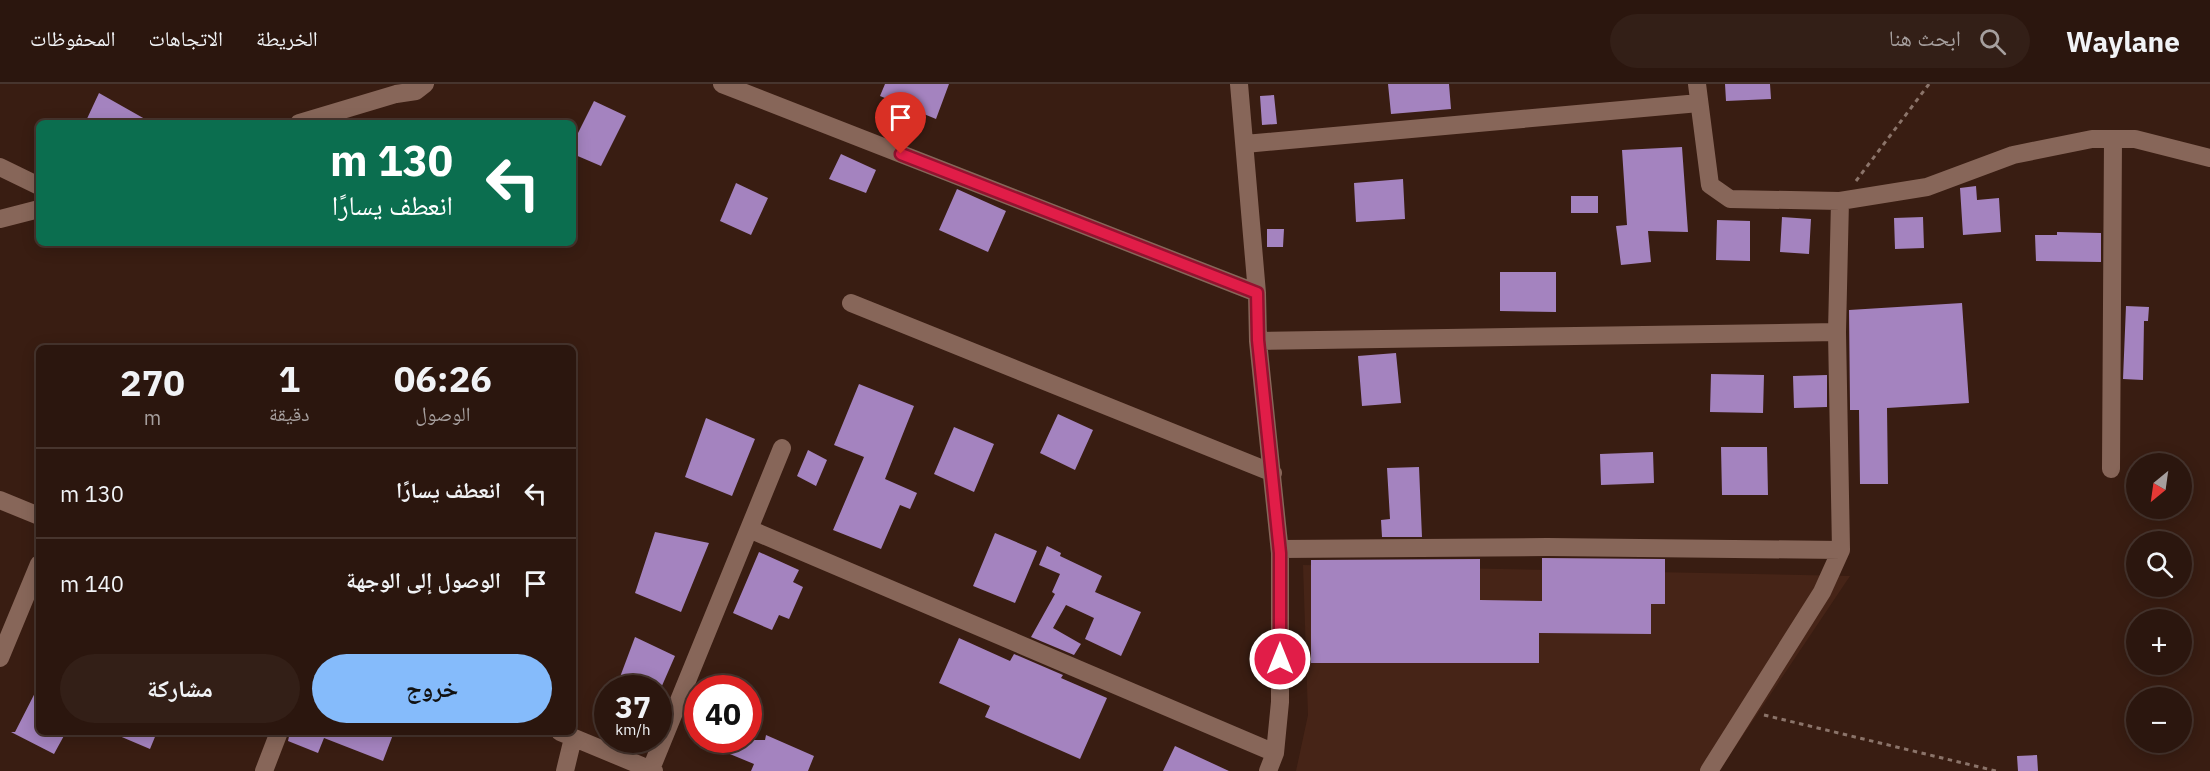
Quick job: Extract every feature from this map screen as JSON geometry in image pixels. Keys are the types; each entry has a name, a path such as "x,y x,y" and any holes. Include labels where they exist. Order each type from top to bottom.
{"street":[{"path":"376,84 396,94"},
{"path":"309,120 396,94 416,91 425,84"},
{"path":"722,84 1257,293"},
{"path":"1239,84 1257,293 1258,340 1280,549 1280,702 1275,753 1268,771"},
{"path":"1697,84 1710,185 1730,200 1840,201 1927,187 2013,155 2092,139 2135,139 2210,158"},
{"path":"1245,144 1699,103"},
{"path":"2111,469 2113,139"},
{"path":"0,167 36,185"},
{"path":"1709,771 1822,592 1841,550 1837,332 1840,201"},
{"path":"0,219 36,209"},
{"path":"851,303 1273,473"},
{"path":"1258,340 1837,332"},
{"path":"565,771 566,735 653,770 782,448"},
{"path":"0,500 36,515"},
{"path":"749,529 1275,753"},
{"path":"1280,549 1547,547 1841,550"},
{"path":"0,658 36,571"},
{"path":"264,771 278,735"}],"path":[{"path":"1840,201 1929,84"},
{"path":"1746,711 1996,771"}],"shaded area":[{"path":"1303,565 1850,576 1719,771 1296,771 1308,715"}],"building":[{"path":"885,84 949,84 936,119 880,96"},
{"path":"1388,84 1449,84 1451,109 1391,114"},
{"path":"1725,84 1770,84 1771,99 1726,101"},
{"path":"99,93 147,120 86,120"},
{"path":"1274,95 1277,124 1262,125 1260,96"},
{"path":"594,101 626,116 601,166 576,155 576,137"},
{"path":"1682,147 1688,232 1648,231 1651,262 1621,265 1616,226 1627,225 1622,150"},
{"path":"841,154 876,170 866,193 829,179"},
{"path":"1403,179 1405,219 1356,222 1354,183"},
{"path":"736,183 768,198 751,235 720,221"},
{"path":"1976,186 1977,200 1999,198 2001,232 1963,235 1960,188"},
{"path":"957,189 1006,211 988,252 939,230"},
{"path":"1571,196 1598,196 1598,213 1571,213"},
{"path":"1782,217 1811,219 1809,254 1780,252"},
{"path":"1923,217 1924,248 1895,249 1894,218"},
{"path":"1717,220 1750,221 1750,261 1716,260"},
{"path":"1267,229 1284,229 1283,247 1267,247"},
{"path":"2057,232 2101,233 2101,262 2036,261 2035,235 2057,235"},
{"path":"1500,272 1556,272 1556,312 1500,311"},
{"path":"1962,303 1969,403 1887,408 1888,484 1860,484 1859,410 1850,410 1849,310"},
{"path":"2126,306 2149,307 2148,321 2144,321 2143,380 2123,379"},
{"path":"1396,353 1401,403 1362,406 1358,356"},
{"path":"1711,374 1764,375 1763,413 1710,412"},
{"path":"1827,375 1827,407 1794,408 1793,376"},
{"path":"859,384 914,406 885,479 917,493 910,509 900,505 881,549 833,530 864,457 834,445"},
{"path":"1058,414 1093,430 1075,470 1040,453"},
{"path":"706,418 755,439 732,496 685,477"},
{"path":"954,427 994,444 974,492 934,474"},
{"path":"1721,447 1767,447 1768,495 1722,495"},
{"path":"808,450 827,460 816,486 797,476"},
{"path":"1653,452 1654,483 1601,485 1600,454"},
{"path":"1419,467 1422,537 1382,537 1381,520 1390,519 1387,468"},
{"path":"655,532 709,543 681,612 635,593"},
{"path":"995,533 1037,551 1015,603 973,586"},
{"path":"1047,546 1061,553 1060,556 1102,576 1095,592 1141,612 1121,656 1085,639 1094,618 1066,605 1053,628 1081,644 1074,655 1031,637 1055,594 1052,592 1060,574 1039,565"},
{"path":"759,552 799,570 793,582 803,587 789,619 779,615 772,630 733,613"},
{"path":"1542,558 1665,559 1665,604 1651,604 1651,634 1539,633 1539,663 1311,663 1311,560 1480,559 1480,600 1542,601"},
{"path":"635,637 675,656 667,675 621,675"},
{"path":"959,638 1010,661 1014,654 1063,675 1061,678 1107,698 1080,759 985,717 990,706 939,683"},
{"path":"36,691 36,735 64,735 54,754 11,732 15,732"},
{"path":"117,735 156,735 150,749"},
{"path":"289,735 393,735 383,761 324,738 318,753 288,741"},
{"path":"766,735 814,756 808,771 751,771 754,764 727,753 762,753 762,740 765,740"},
{"path":"1175,746 1229,771 1163,771"},
{"path":"2037,755 2038,771 2018,771 2017,756"}],"route":[{"path":"901,154 1257,293 1258,340 1280,553 1280,659"}]}
